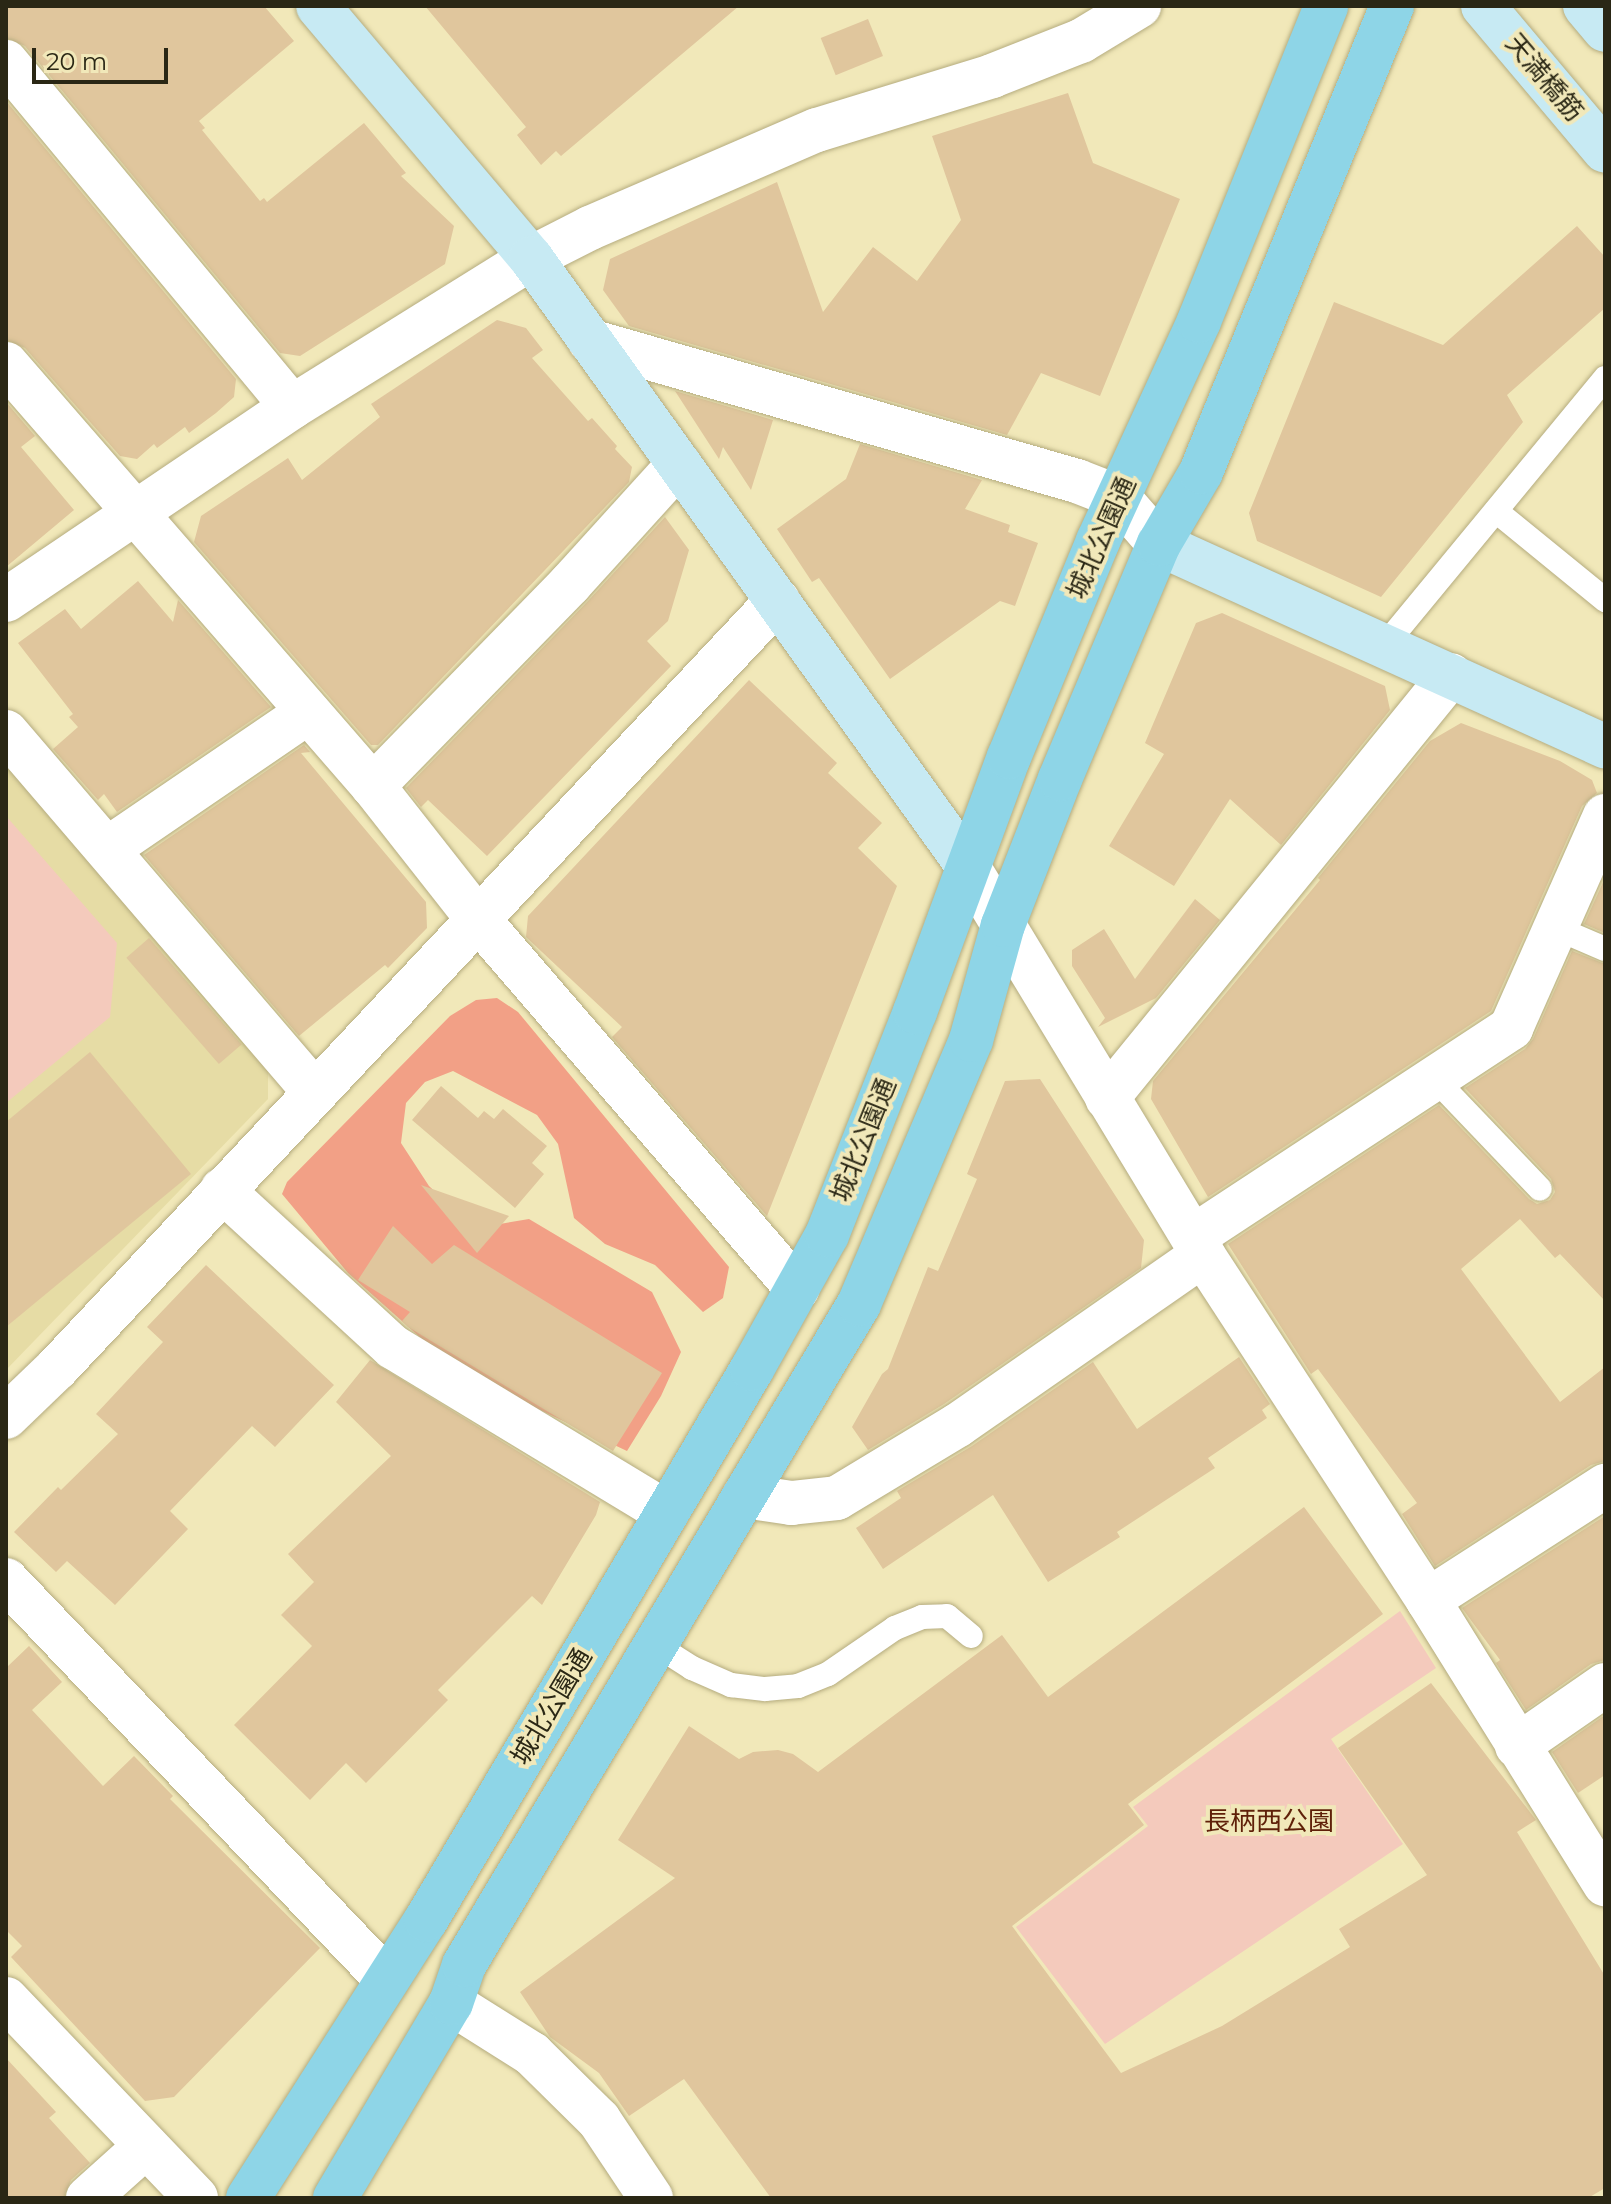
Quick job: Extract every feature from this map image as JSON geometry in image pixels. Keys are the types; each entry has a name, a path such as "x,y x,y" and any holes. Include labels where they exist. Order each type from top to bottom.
{"main road":[{"name":"城北公園通","path":"248,2198 387,1980 667,1513 827,1235 915,1012 967,865 1118,497 1199,321 1326,6"},
{"name":"城北公園通","path":"335,2198 451,2003 464,1965 859,1304 971,1040 1003,925 1159,544 1201,472 1391,17"}],"street":[{"path":"318,6 531,258 967,865 1198,1246 1428,1600 1605,1884"},
{"path":"6,600 292,407 531,258 590,228 817,130 992,76 1081,41 1139,6"},
{"name":"天満橋筋","path":"1466,6 1494,20 1605,151"},
{"path":"1585,6 1605,30"},
{"path":"6,62 292,407"},
{"path":"590,341 1063,477 1118,497 1159,544 1605,746"},
{"path":"6,364 373,786 477,918 797,1289"},
{"path":"373,786 570,584 679,464"},
{"path":"6,1417 778,600"},
{"path":"1107,1098 1451,675"},
{"path":"109,848 308,712"},
{"path":"6,732 109,848 315,1093"},
{"path":"744,1496 791,1503 837,1498 958,1425 1198,1246 1434,1078 1511,1028 1605,816"},
{"path":"222,1190 393,1347 667,1513"},
{"path":"1428,1600 1605,1486"},
{"path":"6,1580 387,1980"},
{"path":"1517,1746 1605,1685"},
{"path":"6,1999 196,2198"},
{"path":"451,2003 532,2054 599,2120 651,2198"},
{"path":"88,2198 146,2146"}],"lane":[{"path":"1385,645 1605,378"},
{"path":"1496,511 1605,600"},
{"path":"1556,928 1605,949"},
{"path":"1434,1078 1540,1189"},
{"path":"656,1645 692,1668 731,1685 765,1689 798,1686 828,1674 895,1628 922,1617 947,1616 971,1636"}],"shaded area":[{"path":"6,761 268,1071 268,1099 6,1370"},
{"path":"497,998 518,1012 729,1267 723,1298 703,1312 655,1265 605,1244 574,1218 558,1144 537,1115 453,1071 425,1082 406,1103 401,1143 429,1186 463,1218 494,1225 529,1219 652,1292 681,1352 661,1396 627,1451 458,1371 348,1273 282,1194 287,1182 450,1016 476,1000"}],"green space":[{"path":"6,816 117,943 110,1017 6,1103"},
{"name":"長柄西公園","path":"1400,1611 1436,1668 1331,1739 1403,1844 1105,2044 1016,1927 1148,1826 1133,1807"}],"building":[{"path":"6,6 264,6 294,41 199,121 205,128 202,130 260,201 264,198 267,202 364,123 406,173 401,176 454,226 445,264 300,356 280,353 25,46 6,38"},
{"path":"425,6 739,6 561,156 556,151 541,165 517,135 526,127"},
{"path":"868,19 883,56 836,75 821,38"},
{"path":"1068,93 1093,163 1180,199 1100,396 1041,373 1007,435 629,326 603,290 610,259 777,182 823,312 873,247 917,281 961,220 932,136"},
{"path":"6,101 236,379 234,397 216,413 189,433 185,427 157,448 154,444 137,459 120,456 25,348 6,340"},
{"path":"1577,226 1605,257 1605,308 1507,395 1523,422 1381,597 1257,541 1249,513 1334,302 1443,345"},
{"path":"497,320 526,328 543,350 532,358 588,421 592,418 617,446 615,449 632,467 629,482 378,745 371,745 194,542 201,516 288,458 302,480 380,417 371,404"},
{"path":"675,391 773,420 751,490 723,447 719,459"},
{"path":"6,402 35,436 21,447 74,510 6,567"},
{"path":"860,444 982,480 965,509 1010,525 1008,532 1038,543 1015,606 1000,601 890,679 819,578 812,582 777,529 846,479"},
{"path":"665,517 689,550 668,621 647,641 671,666 487,856 428,800 421,807 406,788"},
{"path":"138,581 173,622 178,600 271,707 117,812 104,794 98,800 53,749 78,727 69,717 73,714 18,643 65,609 81,629"},
{"path":"1222,613 1385,686 1390,710 1281,845 1230,799 1174,886 1109,846 1164,754 1145,743 1196,623"},
{"path":"749,680 837,763 828,773 882,823 858,848 897,886 767,1216 612,1037 622,1027 526,937 528,916"},
{"path":"1461,723 1560,761 1592,780 1597,793 1582,806 1491,1011 1208,1197 1151,1099 1153,1081 1320,880 1318,878 1430,741"},
{"path":"304,745 310,752 301,753 426,902 427,928 388,968 385,965 299,1036 144,855"},
{"path":"1605,878 1605,933 1584,924"},
{"path":"1195,899 1220,920 1156,998 1098,1027 1105,1018 1072,966 1072,950 1104,929 1135,979"},
{"path":"149,938 242,1044 219,1064 126,958"},
{"path":"1572,951 1605,964 1605,1301 1560,1254 1555,1258 1520,1219 1461,1269 1560,1402 1605,1367 1605,1461 1591,1465 1435,1566 1402,1514 1417,1503 1318,1369 1311,1374 1228,1244 1439,1105 1529,1199 1537,1204 1550,1200 1555,1192 1551,1179 1465,1088 1525,1049 1533,1039"},
{"path":"90,1052 191,1174 6,1327 6,1122"},
{"path":"1040,1079 1144,1240 1141,1268 944,1404 868,1450 852,1427 882,1374 888,1369 928,1267 938,1271 977,1179 967,1174 1005,1081"},
{"path":"441,1086 478,1118 484,1111 494,1119 503,1109 547,1146 532,1163 544,1174 515,1208 412,1120"},
{"path":"421,1185 509,1216 477,1253"},
{"path":"393,1226 432,1264 454,1245 662,1373 613,1451 408,1327 402,1321 410,1312 358,1280"},
{"path":"206,1265 334,1385 275,1447 252,1426 170,1511 188,1529 115,1605 67,1561 56,1572 14,1532 58,1487 61,1490 118,1434 96,1414 163,1342 147,1327"},
{"path":"1239,1357 1270,1404 1262,1410 1267,1418 1208,1458 1215,1468 1117,1532 1120,1537 1048,1582 993,1495 883,1569 856,1528 901,1498 897,1491 972,1446 1093,1362 1137,1429"},
{"path":"370,1360 600,1502 596,1515 542,1605 532,1596 438,1690 448,1700 366,1783 346,1763 310,1800 234,1725 312,1646 281,1615 314,1582 288,1554 391,1456 336,1402"},
{"path":"1304,1507 1383,1614 1128,1804 1144,1825 1012,1926 1121,2073 1222,2026 1350,1947 1339,1929 1427,1875 1338,1748 1431,1683 1536,1820 1517,1832 1605,1976 1605,2188 1588,2198 771,2198 684,2079 629,2116 599,2073 550,2037 520,1992 675,1878 618,1840 689,1726 739,1759 753,1752 778,1750 793,1754 818,1772 1002,1635 1048,1697"},
{"path":"1605,1516 1605,1660 1591,1664 1526,1710 1496,1663 1500,1660 1462,1608"},
{"path":"29,1646 62,1682 32,1710 103,1786 134,1756 173,1796 170,1799 320,1948 174,2097 145,2101 11,1957 22,1946 6,1930 6,1668"},
{"path":"1605,1715 1605,1775 1578,1793 1552,1752"},
{"path":"6,2058 56,2112 49,2118 90,2163 71,2180 64,2198 6,2198"}]}
